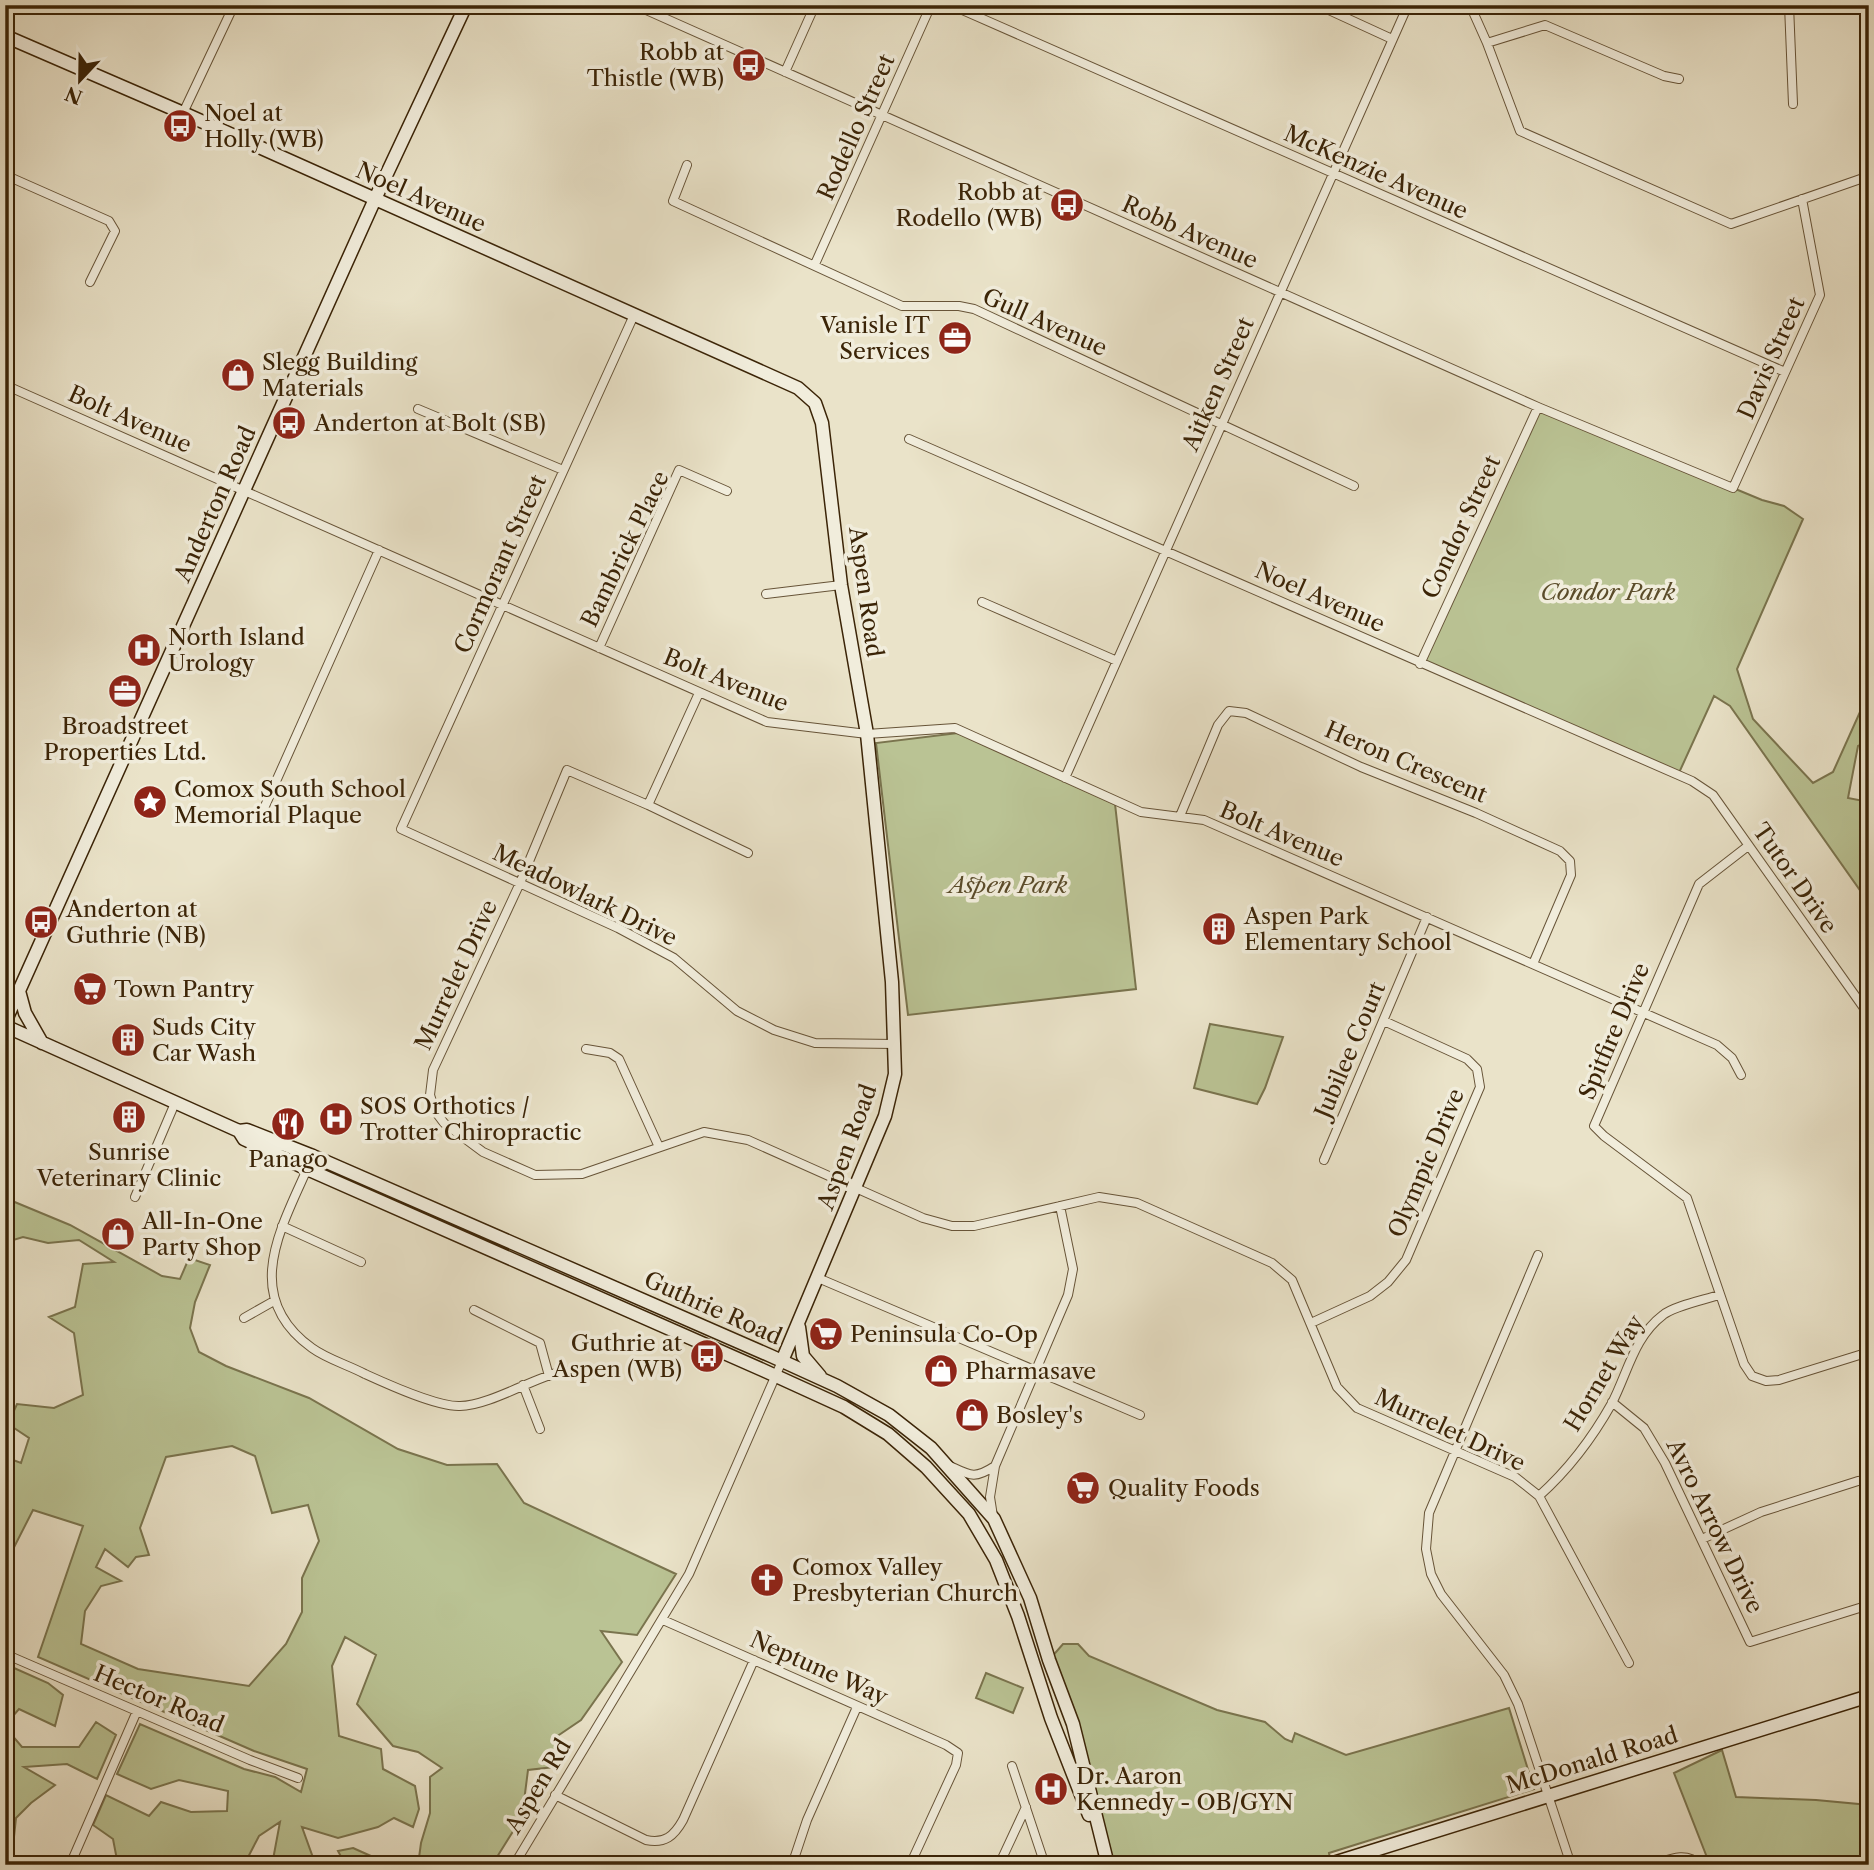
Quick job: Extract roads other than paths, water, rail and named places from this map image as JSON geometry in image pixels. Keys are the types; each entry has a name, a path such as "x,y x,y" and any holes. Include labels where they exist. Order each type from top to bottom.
{"main road":[{"name":"Anderton Road","path":"5,1024 375,199 466,5"},
{"name":"Noel Avenue","path":"5,36 798,388 815,403"},
{"name":"Aspen Road","path":"782,1361 857,1188 885,1116 895,1073 890,969 867,734 842,585 822,423 815,403"},
{"path":"19,991 26,1016 42,1043"},
{"name":"Guthrie Road","path":"5,1024 239,1131 247,1130 313,1156 782,1361 889,1415 931,1448 994,1518 1030,1598 1073,1724 1108,1865"},
{"name":"Guthrie Road","path":"239,1131 243,1139 307,1169 844,1407 888,1434 926,1466 968,1514 996,1560 1018,1616 1051,1718 1108,1865"},
{"path":"800,1320 799,1337 803,1356 825,1381"},
{"name":"McDonald Road","path":"1327,1865 1869,1696"}],"street":[{"path":"183,113 234,5"},
{"name":"Robb Avenue","path":"635,5 1538,407 1734,488"},
{"path":"785,72 815,5"},
{"name":"Rodello Street","path":"815,264 931,5"},
{"name":"McKenzie Avenue","path":"951,5 1785,372"},
{"path":"1318,5 1392,39"},
{"name":"Aitken Street","path":"1065,778 1408,5"},
{"path":"1470,5 1520,131 1731,224 1869,176"},
{"path":"1789,5 1793,104"},
{"path":"1487,43 1545,25 1664,76 1679,79"},
{"name":"Gull Avenue","path":"687,165 673,201 902,306 959,306 974,309 1354,486"},
{"path":"5,175 109,221 115,231 90,282"},
{"name":"Davis Street","path":"1734,488 1820,295 1802,199"},
{"name":"Cormorant Street","path":"403,833 502,605 634,316"},
{"name":"Bolt Avenue","path":"5,385 767,722 867,734 955,728 1141,812 1204,820 1717,1045 1732,1058 1741,1075"},
{"name":"Condor Street","path":"1420,664 1538,407"},
{"path":"418,408 563,470"},
{"name":"Noel Avenue","path":"909,439 1678,775 1713,795"},
{"name":"Bambrick Place","path":"599,648 678,470 727,491"},
{"path":"265,806 379,550"},
{"path":"766,594 842,585"},
{"path":"982,602 1118,661"},
{"path":"699,693 648,805 748,853"},
{"name":"Heron Crescent","path":"1180,816 1218,725 1229,711 1246,713 1361,767 1476,813 1560,851 1570,862 1571,875 1533,964"},
{"name":"Murrelet Drive","path":"648,805 567,770 520,883 433,1070 430,1095 435,1111 456,1134 483,1152 535,1175 582,1174 704,1132 748,1140 923,1218 952,1226 974,1226 1099,1197 1137,1203 1272,1263 1292,1280 1337,1387 1357,1408 1515,1477 1539,1496"},
{"name":"Tutor Drive","path":"1713,795 1866,1011 1869,1019"},
{"name":"Meadowlark Drive","path":"403,833 618,928 674,958 737,1011 774,1030 815,1043 895,1044"},
{"name":"Spitfire Drive","path":"1748,846 1699,884 1594,1126 1687,1198 1719,1296 1744,1364 1752,1376 1766,1381 1779,1380 1869,1352"},
{"name":"Jubilee Court","path":"1324,1160 1427,917"},
{"name":"Olympic Drive","path":"1311,1324 1370,1296 1388,1282 1406,1260 1480,1087 1478,1069 1467,1059 1384,1021"},
{"path":"586,1049 610,1053 619,1059 659,1147"},
{"path":"135,1197 175,1103"},
{"path":"313,1156 282,1226 272,1254 271,1273 274,1301 289,1327 313,1349 372,1377 435,1402 460,1406 481,1402 559,1372 593,1371"},
{"path":"994,1518 990,1497 995,1466 1068,1295 1073,1269 1060,1206"},
{"path":"282,1226 362,1262"},
{"path":"1538,1255 1429,1513 1426,1549 1431,1574 1441,1594 1504,1675 1518,1704 1571,1865"},
{"path":"818,1278 1140,1415"},
{"name":"Hornet Way","path":"1539,1496 1565,1473 1612,1402 1632,1355 1646,1331 1665,1313 1719,1296"},
{"path":"244,1318 274,1301"},
{"path":"474,1311 540,1343 549,1376"},
{"name":"Aspen Road","path":"596,1728 689,1574 782,1361"},
{"path":"523,1385 540,1429"},
{"name":"Avro Arrow Drive","path":"1612,1402 1644,1428 1665,1462 1750,1642 1869,1605"},
{"path":"945,1464 974,1475 980,1475 995,1466"},
{"path":"1702,1539 1762,1512 1858,1481 1869,1480"},
{"path":"1539,1496 1629,1664"},
{"name":"Neptune Way","path":"663,1620 946,1745 958,1753 956,1765 910,1865"},
{"name":"Hector Road","path":"5,1654 298,1778"},
{"path":"555,1795 646,1840 668,1840 683,1820 754,1660"},
{"path":"792,1865 807,1820 857,1707"},
{"path":"70,1865 136,1711"},
{"name":"Aspen Rd","path":"514,1865 596,1728"},
{"path":"1012,1766 1045,1865"},
{"path":"999,1865 1026,1807"},
{"path":"1652,1865 1678,1857 1690,1857 1700,1865"}],"place":[{"name":"Robb at Thistle (WB)","path":"749,65"},
{"name":"Noel at Holly (WB)","path":"180,126"},
{"name":"Robb at Rodello (WB)","path":"1067,205"},
{"name":"Vanisle IT Services","path":"955,338"},
{"name":"Slegg Building Materials","path":"238,375"},
{"name":"Anderton at Bolt (SB)","path":"289,423"},
{"name":"North Island Urology","path":"144,650"},
{"name":"Broadstreet Properties Ltd.","path":"125,691"},
{"name":"Comox South School Memorial Plaque","path":"150,802"},
{"name":"Anderton at Guthrie (NB)","path":"41,922"},
{"name":"Aspen Park Elementary School","path":"1219,929"},
{"name":"Town Pantry","path":"90,989"},
{"name":"Suds City Car Wash","path":"128,1040"},
{"name":"Sunrise Veterinary Clinic","path":"129,1117"},
{"name":"SOS Orthotics / Trotter Chiropractic","path":"336,1119"},
{"name":"Panago","path":"288,1124"},
{"name":"All-In-One Party Shop","path":"118,1234"},
{"name":"Peninsula Co-Op","path":"826,1334"},
{"name":"Guthrie at Aspen (WB)","path":"707,1356"},
{"name":"Pharmasave","path":"941,1371"},
{"name":"Bosley's","path":"972,1415"},
{"name":"Quality Foods","path":"1083,1488"},
{"name":"Comox Valley Presbyterian Church","path":"767,1580"},
{"name":"Dr. Aaron Kennedy - OB/GYN","path":"1051,1789"}],"park label":[{"name":"Condor Park","path":"1608,592"},
{"name":"Aspen Park","path":"1008,885"}]}
